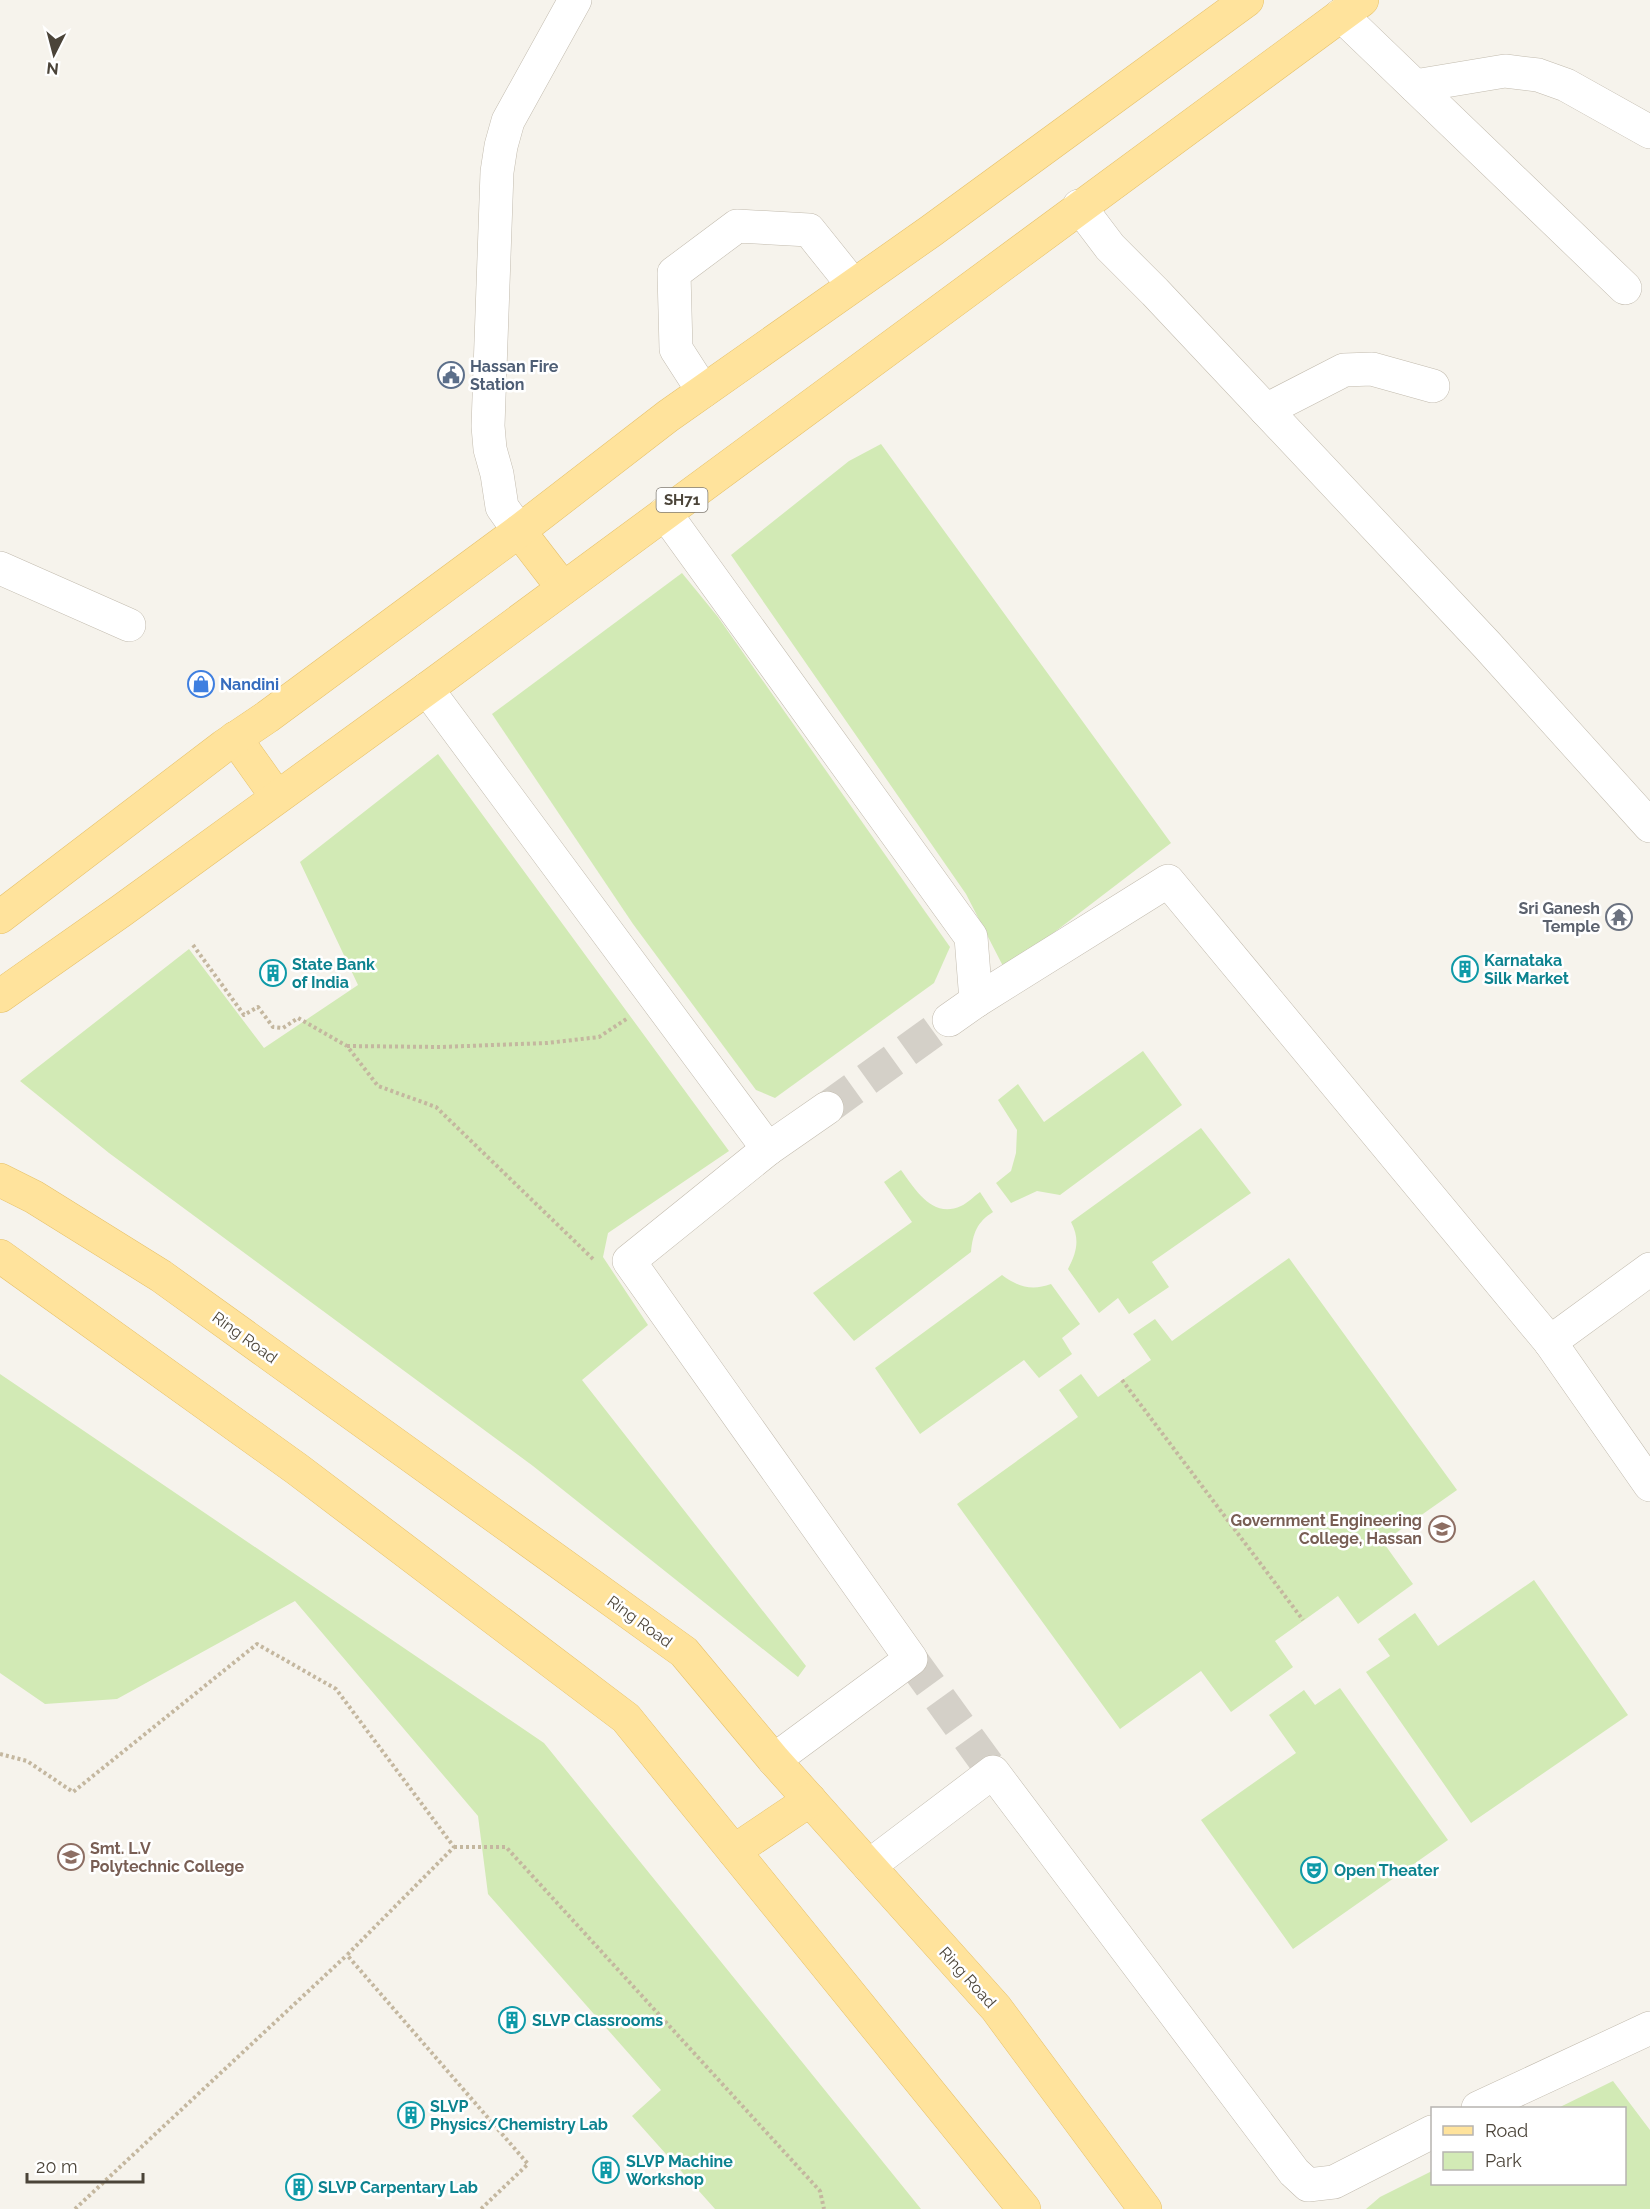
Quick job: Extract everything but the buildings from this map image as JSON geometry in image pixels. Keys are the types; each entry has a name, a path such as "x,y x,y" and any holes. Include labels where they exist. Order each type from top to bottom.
{"main road":[{"path":"0,917 235,738 267,717 519,531 703,391 931,231 1247,0"},
{"name":"SH71","path":"5,996 427,689 1079,206 1351,8"},
{"path":"519,531 563,588"},
{"path":"235,738 277,797"},
{"path":"0,1153 34,1197"},
{"name":"Ring Road","path":"0,1180 34,1197 160,1276 684,1652 774,1760 996,2007 1145,2209"},
{"path":"0,1256 297,1469 626,1718 1024,2209"},
{"path":"734,1851 810,1800"}],"lane":[{"path":"519,531 502,507 490,449 488,426 497,172 508,121 575,0"},
{"path":"1351,8 1415,86 1625,288"},
{"path":"1415,86 1505,71 1538,75 1566,85 1650,132"},
{"path":"1079,206 1110,247 1487,645 1650,826"},
{"path":"703,391 676,349 674,273 737,226 809,230 853,285"},
{"path":"1266,410 1344,370 1371,369 1433,386"},
{"path":"665,513 971,937 976,1001"},
{"path":"0,568 129,625"},
{"path":"427,689 768,1149"},
{"path":"949,1020 1168,881 1550,1342 1650,1485"},
{"path":"774,1760 911,1659 629,1261 768,1149 827,1108"},
{"path":"1550,1342 1650,1269"},
{"path":"869,1866 993,1773 1294,2172 1308,2185 1334,2182 1431,2133"},
{"path":"1482,2107 1650,2028"}],"path":[{"path":"193,945 244,1015 258,1007 273,1027 282,1028 298,1018 346,1046 378,1086 436,1107 590,1257 618,1268 629,1261"},
{"path":"346,1046 440,1047 547,1042 599,1036 657,1000"},
{"path":"1122,1380 1303,1620"},
{"path":"0,1754 27,1761 73,1792 257,1644 336,1689 454,1847"},
{"path":"75,2209 347,1955 454,1847 506,1847 820,2191 824,2209"},
{"path":"347,1955 528,2164 481,2209"}],"green space":[{"path":"881,444 1171,843 1005,970 966,894 731,555 849,461"},
{"path":"682,573 718,617 950,947 934,983 775,1098 756,1090 633,924 492,714"},
{"path":"438,754 729,1151 608,1233 603,1257 648,1325 582,1380 806,1666 798,1677 533,1466 109,1153 20,1081 189,949 264,1048 358,985 300,862"},
{"path":"1143,1051 1182,1105 1060,1195 1037,1191 1011,1203 996,1183 1011,1171 1016,1153 1017,1130 998,1100 1018,1084 1044,1122"},
{"path":"1201,1128 1251,1193 1152,1262 1169,1287 1129,1314 1118,1298 1099,1313 1068,1269 1076,1246 1076,1234 1071,1222"},
{"path":"901,1170 925,1200 941,1209 964,1205 980,1192 993,1212 977,1229 971,1252 854,1341 813,1293 912,1222 884,1182"},
{"path":"1289,1258 1457,1490 1383,1542 1413,1584 1358,1624 1338,1596 1275,1641 1293,1667 1231,1712 1201,1671 1120,1729 957,1504 1078,1417 1059,1390 1081,1374 1098,1397 1151,1360 1133,1334 1155,1319 1172,1341"},
{"path":"1002,1275 1025,1287 1051,1284 1080,1324 1062,1338 1072,1354 1039,1378 1024,1360 920,1434 875,1368"},
{"path":"0,1374 544,1743 921,2209 715,2209 632,2116 661,2090 488,1894 478,1816 295,1601 117,1699 45,1704 0,1673"},
{"path":"1534,1580 1628,1715 1471,1823 1366,1672 1390,1656 1378,1639 1415,1613 1438,1646"},
{"path":"1340,1688 1448,1840 1293,1949 1201,1820 1296,1753 1269,1715 1304,1690 1315,1705"},
{"path":"1613,2081 1650,2130 1650,2209 1366,2209 1380,2197 1431,2172 1431,2185 1626,2185 1626,2107 1560,2107"}],"tunnel":[{"path":"827,1108 949,1020"},
{"path":"911,1659 993,1772"}],"place":[{"name":"Hassan Fire Station","path":"451,375"},
{"name":"Nandini","path":"201,684"},
{"name":"Sri Ganesh Temple","path":"1619,917"},
{"name":"Karnataka Silk Market","path":"1465,969"},
{"name":"State Bank of India","path":"273,973"},
{"name":"Government Engineering College, Hassan","path":"1442,1529"},
{"name":"Smt. L.V Polytechnic College","path":"71,1857"},
{"name":"Open Theater","path":"1314,1870"},
{"name":"SLVP Classrooms","path":"512,2020"},
{"name":"SLVP Physics/Chemistry Lab","path":"411,2115"},
{"name":"SLVP Machine Workshop","path":"606,2170"},
{"name":"SLVP Carpentary Lab","path":"299,2187"}]}
